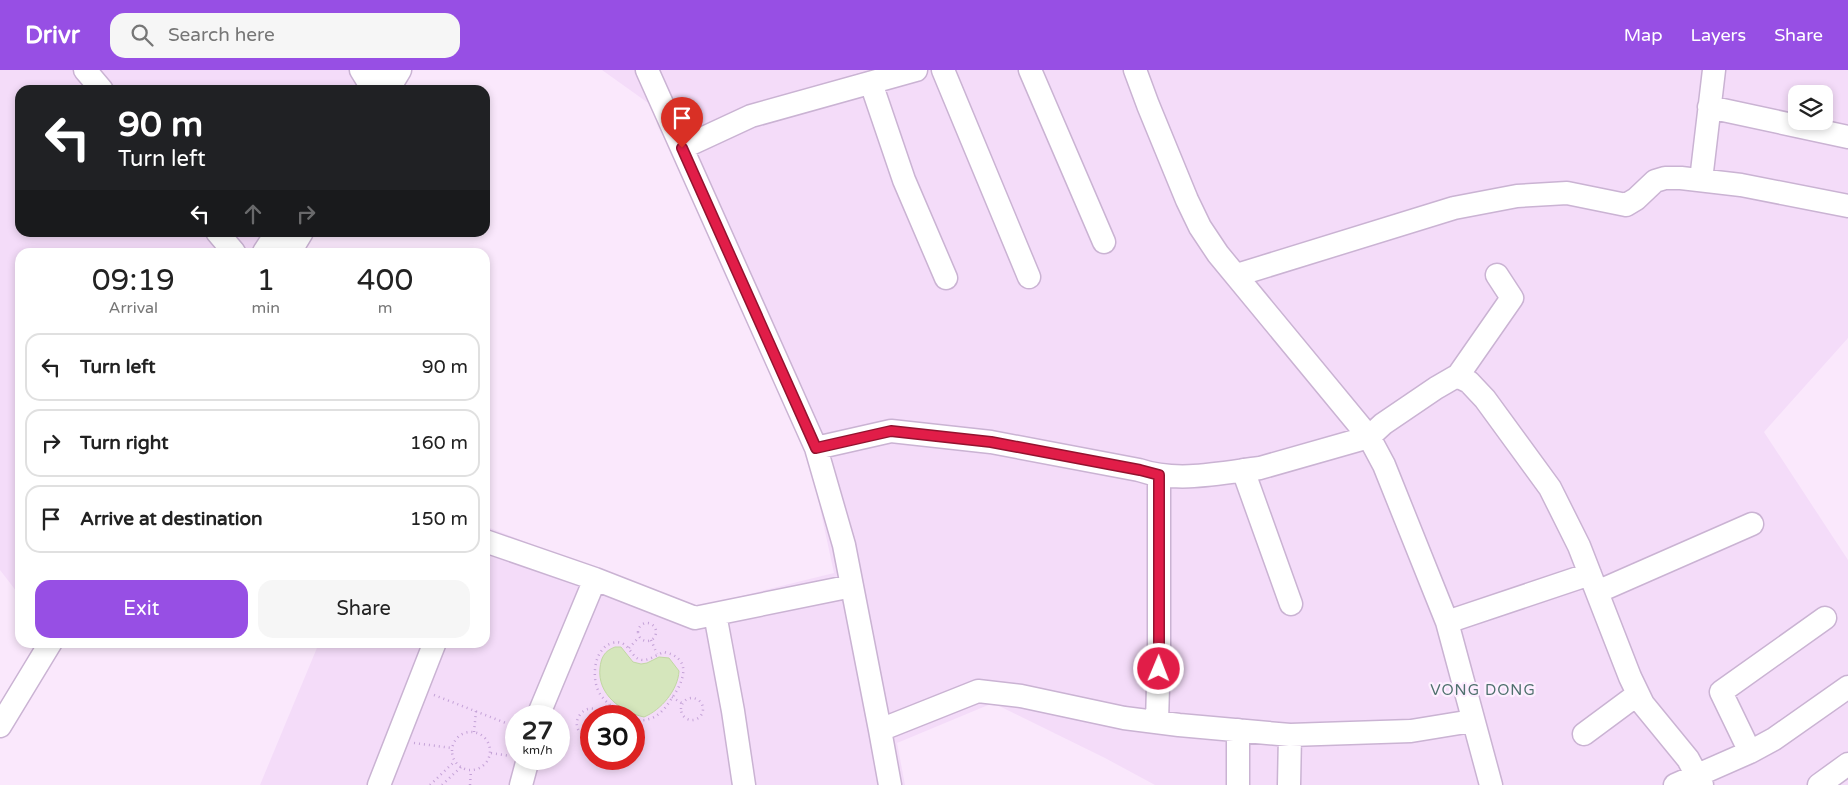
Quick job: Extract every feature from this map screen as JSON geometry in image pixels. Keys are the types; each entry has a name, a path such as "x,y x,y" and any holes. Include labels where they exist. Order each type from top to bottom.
{"street":[{"path":"85,70 98,85"},
{"path":"372,81 400,70"},
{"path":"647,70 816,448 839,527 852,586 890,785"},
{"path":"682,148 751,116 916,70"},
{"path":"943,70 1029,278"},
{"path":"1030,70 1104,242"},
{"path":"1136,70 1148,105 1200,227 1218,254 1369,437 1384,465 1447,622 1472,721 1491,785"},
{"path":"1701,180 1714,70"},
{"path":"871,83 904,180 946,278"},
{"path":"1709,107 1848,137"},
{"path":"1237,276 1454,208 1518,196 1567,193 1626,205 1636,199 1658,179 1682,178 1741,185 1848,206"},
{"path":"222,237 231,248"},
{"path":"267,248 274,237"},
{"path":"292,248 299,237"},
{"path":"816,448 891,431 991,442 1173,477 1260,468 1369,437 1383,424 1436,388 1457,377 1512,298 1497,275"},
{"path":"1457,377 1469,382 1484,399 1550,488 1579,546 1630,677 1643,704 1688,759 1700,781"},
{"path":"1243,470 1290,604"},
{"path":"1157,722 1159,475"},
{"path":"1447,622 1594,583 1752,524"},
{"path":"490,543 596,579 695,618 852,586"},
{"path":"543,705 596,579"},
{"path":"715,614 733,711 744,785"},
{"path":"1750,752 1721,692 1825,618"},
{"path":"0,726 47,648"},
{"path":"379,785 433,648"},
{"path":"1676,785 1700,781 1774,739 1848,687"},
{"path":"880,730 978,691 1021,696 1124,718 1290,735 1411,731 1472,721"},
{"path":"1584,734 1638,694"},
{"path":"1238,730 1238,785"},
{"path":"1289,785 1290,735"},
{"path":"1819,785 1848,764"},
{"path":"520,770 521,785"}],"path":[{"path":"649,623 654,626 656,631 655,637 651,640 644,641 639,637 638,628 643,624 649,623"},
{"path":"629,648 639,637"},
{"path":"651,640 657,654"},
{"path":"610,704 598,689 595,674 598,657 610,644 622,644 629,648 636,658 640,660 645,660 664,652 669,653 680,661 683,668 681,683 666,707 651,719 645,720"},
{"path":"427,692 505,723"},
{"path":"672,697 683,704"},
{"path":"693,698 699,701 703,711 699,716 690,719 682,713 683,704 686,700 693,698"},
{"path":"702,706 710,705"},
{"path":"474,732 476,711"},
{"path":"580,715 577,720 580,731"},
{"path":"465,732 474,732 484,735 488,740 491,753 485,764 480,768 471,770 461,767 455,761 452,748 459,736 465,732"},
{"path":"406,742 452,748"},
{"path":"491,753 505,755"},
{"path":"430,785 455,761"},
{"path":"442,785 461,767"},
{"path":"470,785 471,770"}],"shaded area":[{"path":"0,70 400,70 390,85 15,85 15,237 285,237 278,248 15,248 15,590 0,570"},
{"path":"602,70 1848,70 1848,338 1764,432 1848,560 1848,785 1155,785 1105,758 993,703 897,743 905,785 260,785 317,648 490,648 490,528 693,608 834,573 806,443 679,125"},
{"path":"621,647 633,662 641,664 659,657 669,658 679,671 676,685 672,692 650,714 645,716 645,705 618,705 602,686 600,677 601,661 604,655 611,649"}],"district":[{"name":"VONG DONG","path":"1483,690"}],"route":[{"path":"682,148 816,448 891,431 991,442 1159,475 1159,669"}]}
